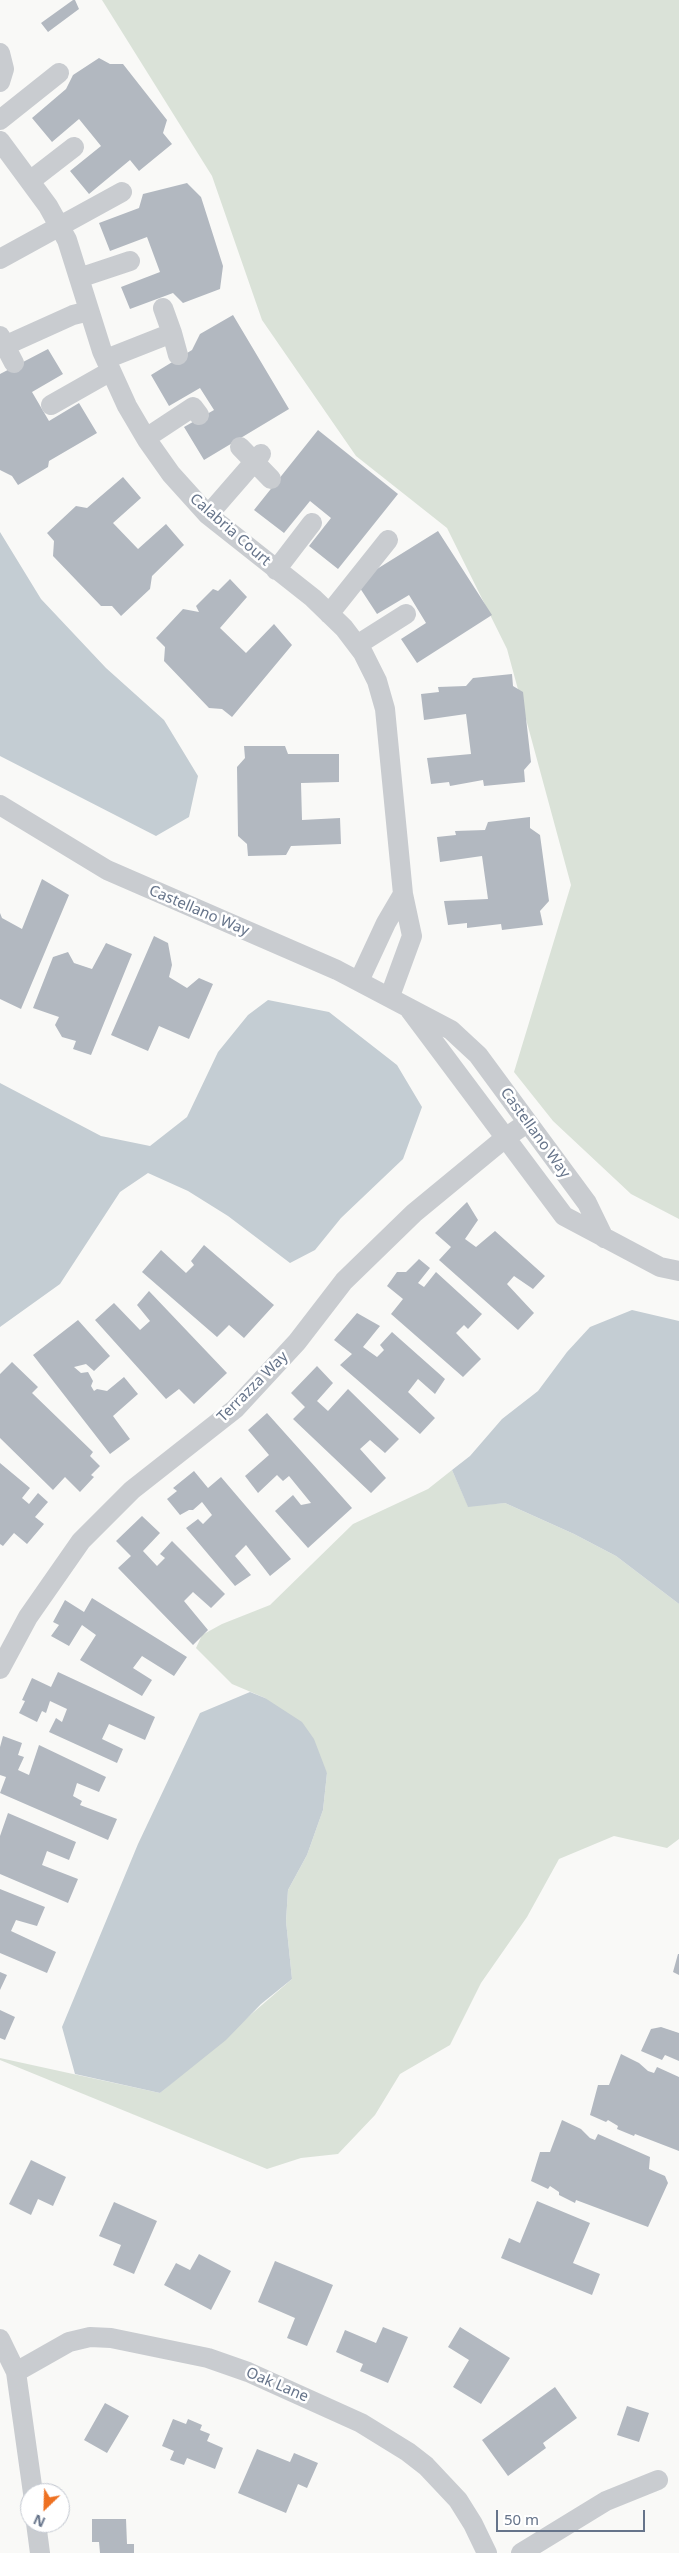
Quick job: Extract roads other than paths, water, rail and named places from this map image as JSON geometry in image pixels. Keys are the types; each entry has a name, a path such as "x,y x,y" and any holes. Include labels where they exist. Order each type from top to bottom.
{"street":[{"path":"0,53 4,69 0,82"},
{"path":"0,120 59,74"},
{"name":"Calabria Court","path":"0,142 6,166 30,181 67,240 89,311 109,365 146,438 171,474 208,515 330,614 357,645 376,681 385,709 403,894 412,936 398,1000"},
{"path":"30,181 73,146"},
{"path":"0,260 122,193"},
{"path":"78,278 130,262"},
{"path":"163,308 178,356"},
{"path":"5,348 73,315 89,311"},
{"path":"58,399 109,365 172,333"},
{"path":"146,438 193,407"},
{"path":"240,447 258,458 271,479"},
{"path":"208,515 258,458"},
{"path":"276,570 309,525"},
{"path":"330,614 373,556 388,540"},
{"path":"357,645 402,618"},
{"name":"Castellano Way","path":"0,805 107,870 359,981 398,1000 451,1030 478,1055 587,1203 604,1238"},
{"path":"359,981 386,923 403,894"},
{"name":"Castellano Way","path":"398,1000 564,1216 660,1267 679,1271"},
{"name":"Terrazza Way","path":"0,1669 28,1617 81,1541 132,1490 235,1409 298,1342 344,1281 414,1213 527,1122"},
{"name":"Oak Lane","path":"16,2372 69,2342 90,2337 111,2338 208,2358 248,2372 361,2423 408,2452 432,2471 458,2500 473,2524 487,2553"},
{"path":"0,2339 16,2372 32,2483"},
{"path":"521,2553 606,2502 658,2480"},
{"path":"37,2533 40,2553"}]}
